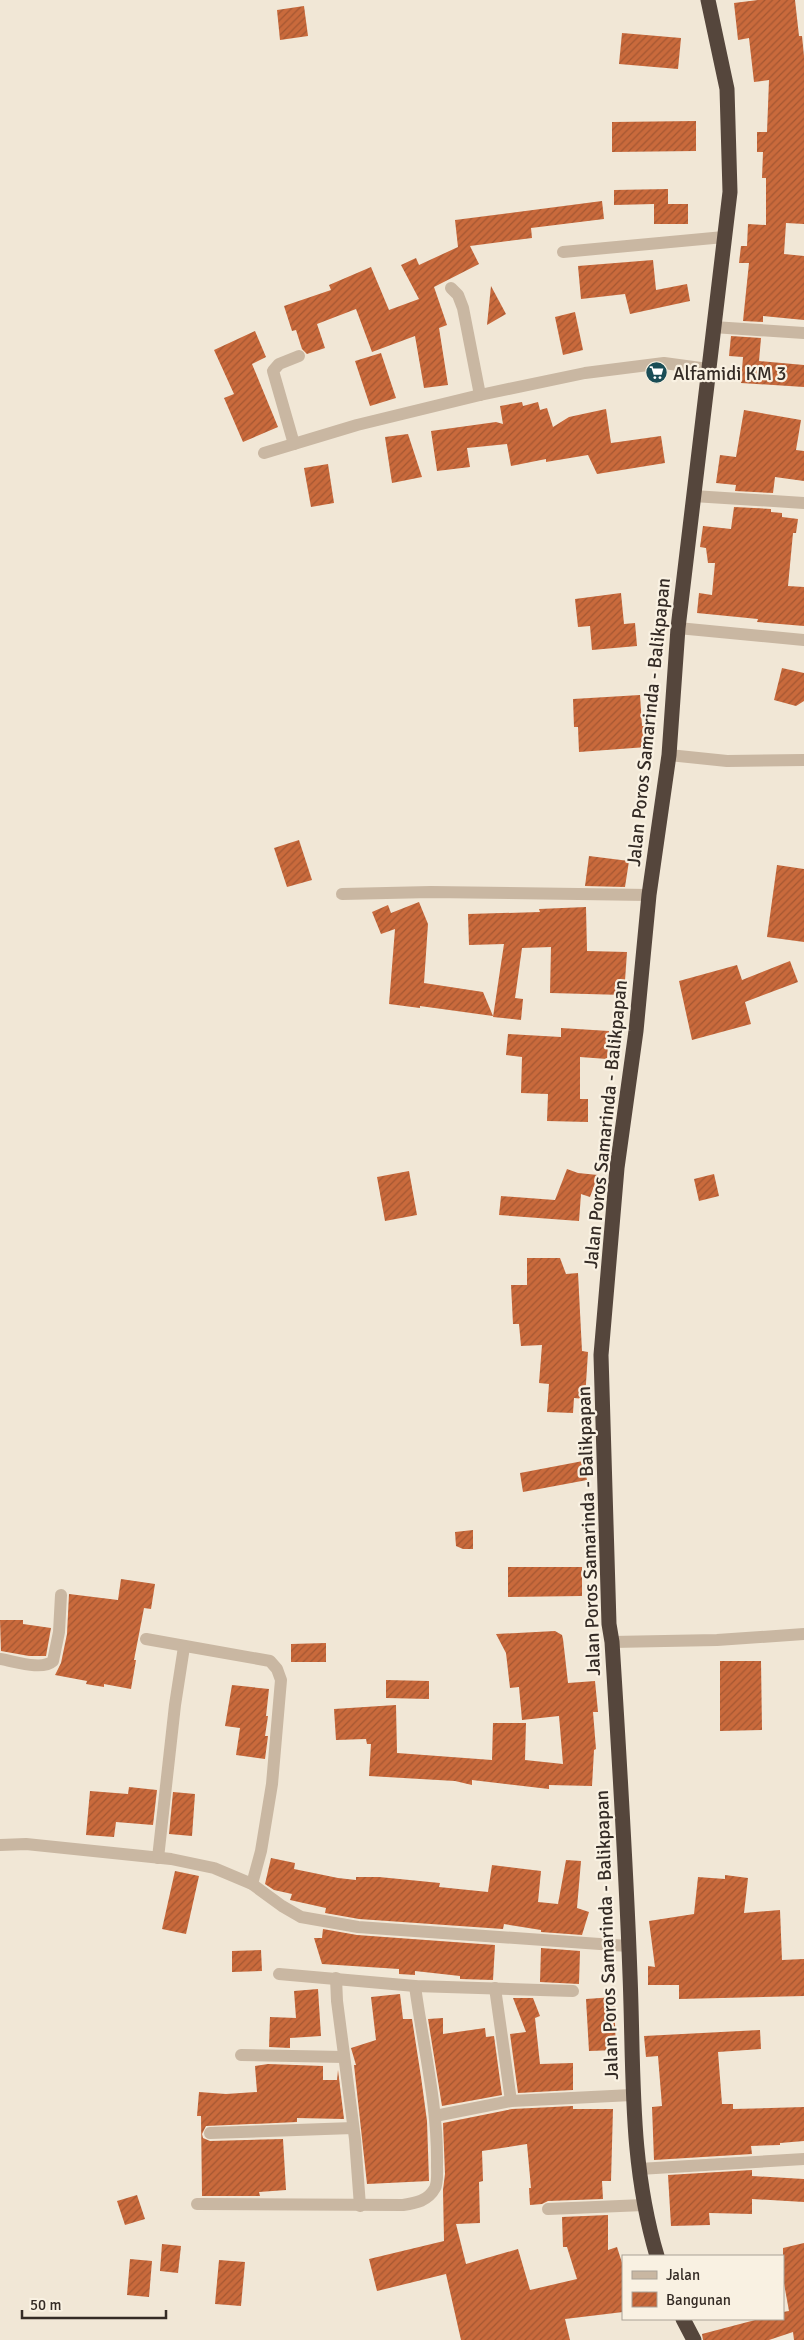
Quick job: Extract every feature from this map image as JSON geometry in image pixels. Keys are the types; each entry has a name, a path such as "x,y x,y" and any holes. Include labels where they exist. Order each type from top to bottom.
{"highway":[{"name":"Jalan Poros Samarinda - Balikpapan","path":"657,2255 644,2205 632,2095 628,1946 604,1494 601,1355 617,1168 636,1031 649,895 669,755 678,628 730,192 727,89 708,0"},
{"path":"684,2320 694,2340"}],"street":[{"path":"562,252 724,237"},
{"path":"451,288 458,295 463,308 480,395"},
{"path":"713,327 804,333"},
{"path":"294,444 273,371 279,364 299,356"},
{"path":"264,453 356,425 480,395 585,373 664,363 708,369"},
{"path":"693,496 804,503"},
{"path":"678,628 804,640"},
{"path":"669,755 727,761 804,760"},
{"path":"342,894 431,892 649,895"},
{"path":"0,1659 45,1665 53,1661 59,1632 61,1595"},
{"path":"612,1642 717,1640 804,1634"},
{"path":"146,1639 270,1661 279,1672 272,1784 261,1851 252,1884"},
{"path":"158,1858 174,1705 184,1647"},
{"path":"0,1845 26,1844 158,1858 214,1868 252,1884 282,1906 301,1916 358,1927 628,1946"},
{"path":"279,1974 415,1986 573,1991"},
{"path":"336,1978 360,2206"},
{"path":"197,2204 360,2206 417,2203 426,2199 436,2186 435,2116 415,1986"},
{"path":"495,1988 510,2102"},
{"path":"241,2055 344,2057"},
{"path":"435,2116 510,2102 632,2095"},
{"path":"210,2134 353,2128"},
{"path":"639,2169 804,2158"},
{"path":"548,2209 644,2205"}],"building":[{"path":"758,0 795,0 799,36 802,36 804,56 804,224 786,223 784,254 804,256 804,320 763,316 763,322 743,321 749,263 739,263 741,246 747,246 748,224 766,225 766,178 762,178 763,152 757,152 757,132 767,132 769,80 754,82 749,38 738,40 734,3"},
{"path":"304,6 308,36 280,40 277,10"},
{"path":"622,33 681,38 678,69 619,64"},
{"path":"696,121 696,151 612,152 612,122"},
{"path":"668,189 668,204 688,204 688,224 654,224 654,204 614,205 614,190"},
{"path":"602,201 604,219 531,228 532,238 470,246 479,264 434,287 447,325 439,328 448,385 424,388 415,336 372,352 356,309 317,324 325,348 307,354 302,349 296,330 292,331 284,306 331,290 329,285 371,267 389,310 419,299 401,265 416,258 419,265 458,247 455,220"},
{"path":"653,260 656,290 687,284 690,301 630,314 625,294 581,299 578,266"},
{"path":"491,286 506,314 487,325"},
{"path":"575,312 583,350 563,355 555,317"},
{"path":"255,331 266,357 252,364 278,427 243,442 224,398 234,394 214,350"},
{"path":"731,336 761,338 759,361 804,365 804,387 741,383 743,357 729,356"},
{"path":"381,353 396,398 370,406 355,361"},
{"path":"522,402 523,406 538,402 540,410 547,408 553,427 569,417 606,409 611,443 661,436 665,463 597,474 588,455 546,462 546,459 511,466 507,444 467,448 470,467 437,471 431,431 496,422 503,424 500,406"},
{"path":"744,410 801,420 796,450 804,451 804,481 775,477 773,493 735,491 736,485 716,483 720,455 736,457"},
{"path":"408,434 422,477 392,483 385,437"},
{"path":"328,464 334,503 311,507 304,468"},
{"path":"734,507 771,509 771,512 782,513 782,517 798,519 796,533 793,533 788,586 804,587 804,626 757,622 758,619 697,613 699,593 712,595 715,563 708,563 706,548 700,547 703,526 731,529"},
{"path":"621,593 624,624 635,623 637,646 592,650 590,626 578,627 575,599"},
{"path":"782,668 804,673 804,701 796,706 774,700"},
{"path":"640,695 642,726 646,726 647,747 579,752 578,727 574,727 573,699"},
{"path":"299,840 312,880 287,887 274,848"},
{"path":"589,856 629,861 625,887 585,886"},
{"path":"777,865 804,869 804,942 767,937"},
{"path":"419,902 428,924 424,983 483,992 493,1016 420,1006 420,1008 389,1004 395,929 381,934 372,912 388,905 391,913"},
{"path":"586,907 587,951 627,952 624,995 550,993 551,947 522,948 515,998 523,999 521,1020 493,1017 504,944 469,945 468,914 540,912 539,909"},
{"path":"790,961 798,982 745,1002 751,1024 692,1040 679,981 737,965 742,980"},
{"path":"561,1028 609,1031 607,1059 580,1057 580,1099 588,1099 588,1122 547,1121 548,1094 521,1093 522,1057 506,1055 508,1034 561,1037"},
{"path":"567,1169 578,1173 598,1175 590,1197 581,1194 579,1221 499,1215 501,1196 555,1200"},
{"path":"409,1171 417,1215 385,1221 377,1177"},
{"path":"714,1174 719,1196 699,1201 694,1179"},
{"path":"527,1258 560,1258 566,1274 578,1273 582,1351 588,1352 585,1399 574,1398 573,1413 547,1412 549,1384 539,1383 542,1345 521,1346 519,1324 513,1324 511,1285 527,1285"},
{"path":"583,1461 587,1480 523,1492 520,1473"},
{"path":"473,1530 473,1549 463,1549 456,1546 455,1532"},
{"path":"508,1567 582,1567 582,1596 508,1597"},
{"path":"121,1579 155,1584 151,1609 144,1608 134,1660 136,1660 131,1689 104,1684 104,1687 86,1684 87,1681 55,1675 61,1663 67,1634 69,1594 118,1600"},
{"path":"0,1620 23,1620 23,1624 51,1628 46,1656 29,1656 1,1651"},
{"path":"555,1631 562,1635 563,1639 568,1683 595,1681 598,1712 593,1712 596,1749 594,1750 592,1786 549,1785 549,1789 472,1780 472,1785 455,1781 369,1776 371,1744 367,1744 366,1739 336,1740 334,1709 396,1705 397,1753 492,1760 493,1723 526,1723 525,1760 563,1764 559,1716 522,1720 519,1687 510,1688 506,1653 496,1634"},
{"path":"326,1643 326,1662 291,1662 291,1644"},
{"path":"720,1661 761,1661 762,1730 720,1731"},
{"path":"386,1680 429,1681 429,1699 386,1698"},
{"path":"232,1685 269,1689 265,1736 268,1736 265,1759 236,1755 240,1728 225,1726"},
{"path":"129,1787 157,1790 153,1825 116,1822 114,1837 86,1835 90,1791 128,1794"},
{"path":"173,1792 195,1794 192,1836 169,1834"},
{"path":"271,1858 295,1863 294,1869 338,1878 356,1880 356,1877 379,1877 440,1883 439,1887 488,1892 492,1865 541,1871 538,1902 558,1904 566,1860 581,1861 577,1908 589,1912 582,1935 541,1932 541,1930 504,1924 503,1929 359,1919 325,1913 326,1908 290,1900 292,1894 274,1890 265,1884"},
{"path":"175,1871 199,1876 186,1934 162,1929"},
{"path":"725,1875 748,1878 744,1913 780,1910 782,1960 804,1959 804,1996 679,1999 679,1985 648,1985 648,1966 655,1967 649,1921 694,1914 698,1877 725,1879"},
{"path":"323,1929 357,1935 495,1945 493,1980 460,1979 460,1976 415,1971 415,1975 399,1974 399,1969 322,1964 314,1938 322,1938"},
{"path":"541,1948 580,1951 579,1984 540,1982"},
{"path":"261,1950 262,1971 232,1972 232,1951"},
{"path":"318,1989 321,2036 290,2038 290,2048 269,2047 270,2017 296,2018 294,1991"},
{"path":"400,1994 403,2019 412,2019 421,2077 427,2121 429,2181 367,2184 354,2065 356,2065 351,2048 376,2040 371,1997"},
{"path":"614,1997 616,2050 589,2051 586,1999"},
{"path":"513,1998 533,1998 540,2016 535,2018 540,2064 573,2063 573,2090 518,2093 510,2034 526,2032"},
{"path":"443,2018 443,2034 485,2028 486,2037 494,2036 502,2095 442,2106 428,2019"},
{"path":"760,2030 761,2049 718,2052 722,2104 733,2104 733,2109 804,2107 804,2141 780,2143 780,2145 751,2146 752,2154 654,2160 652,2107 662,2106 658,2056 646,2057 644,2036"},
{"path":"268,2064 323,2066 323,2080 337,2080 338,2070 344,2119 297,2118 297,2122 206,2126 202,2134 203,2138 210,2141 283,2139 286,2190 259,2192 260,2196 202,2196 201,2116 197,2116 199,2092 226,2094 257,2092 255,2066"},
{"path":"573,2106 573,2109 613,2109 611,2181 602,2181 603,2199 548,2201 542,2204 530,2205 529,2188 531,2188 527,2144 482,2151 483,2181 479,2182 480,2223 456,2224 466,2264 518,2249 530,2290 577,2279 567,2247 563,2247 562,2217 608,2215 608,2250 617,2247 622,2263 622,2312 565,2319 570,2340 461,2340 446,2274 377,2291 369,2259 444,2241 443,2190 445,2174 443,2123 512,2109"},
{"path":"752,2170 752,2176 804,2179 804,2202 752,2199 752,2214 709,2213 710,2225 671,2226 668,2175"},
{"path":"137,2195 145,2219 125,2225 117,2201"},
{"path":"804,2243 804,2340 794,2340 793,2332 769,2340 703,2340 702,2334 755,2320 784,2320 784,2312 789,2311 784,2284 783,2248"},
{"path":"162,2244 181,2246 178,2273 160,2271"},
{"path":"130,2259 152,2261 149,2297 127,2295"},
{"path":"219,2260 245,2262 241,2306 215,2304"}],"place":[{"name":"Alfamidi KM 3","path":"657,373"}]}
